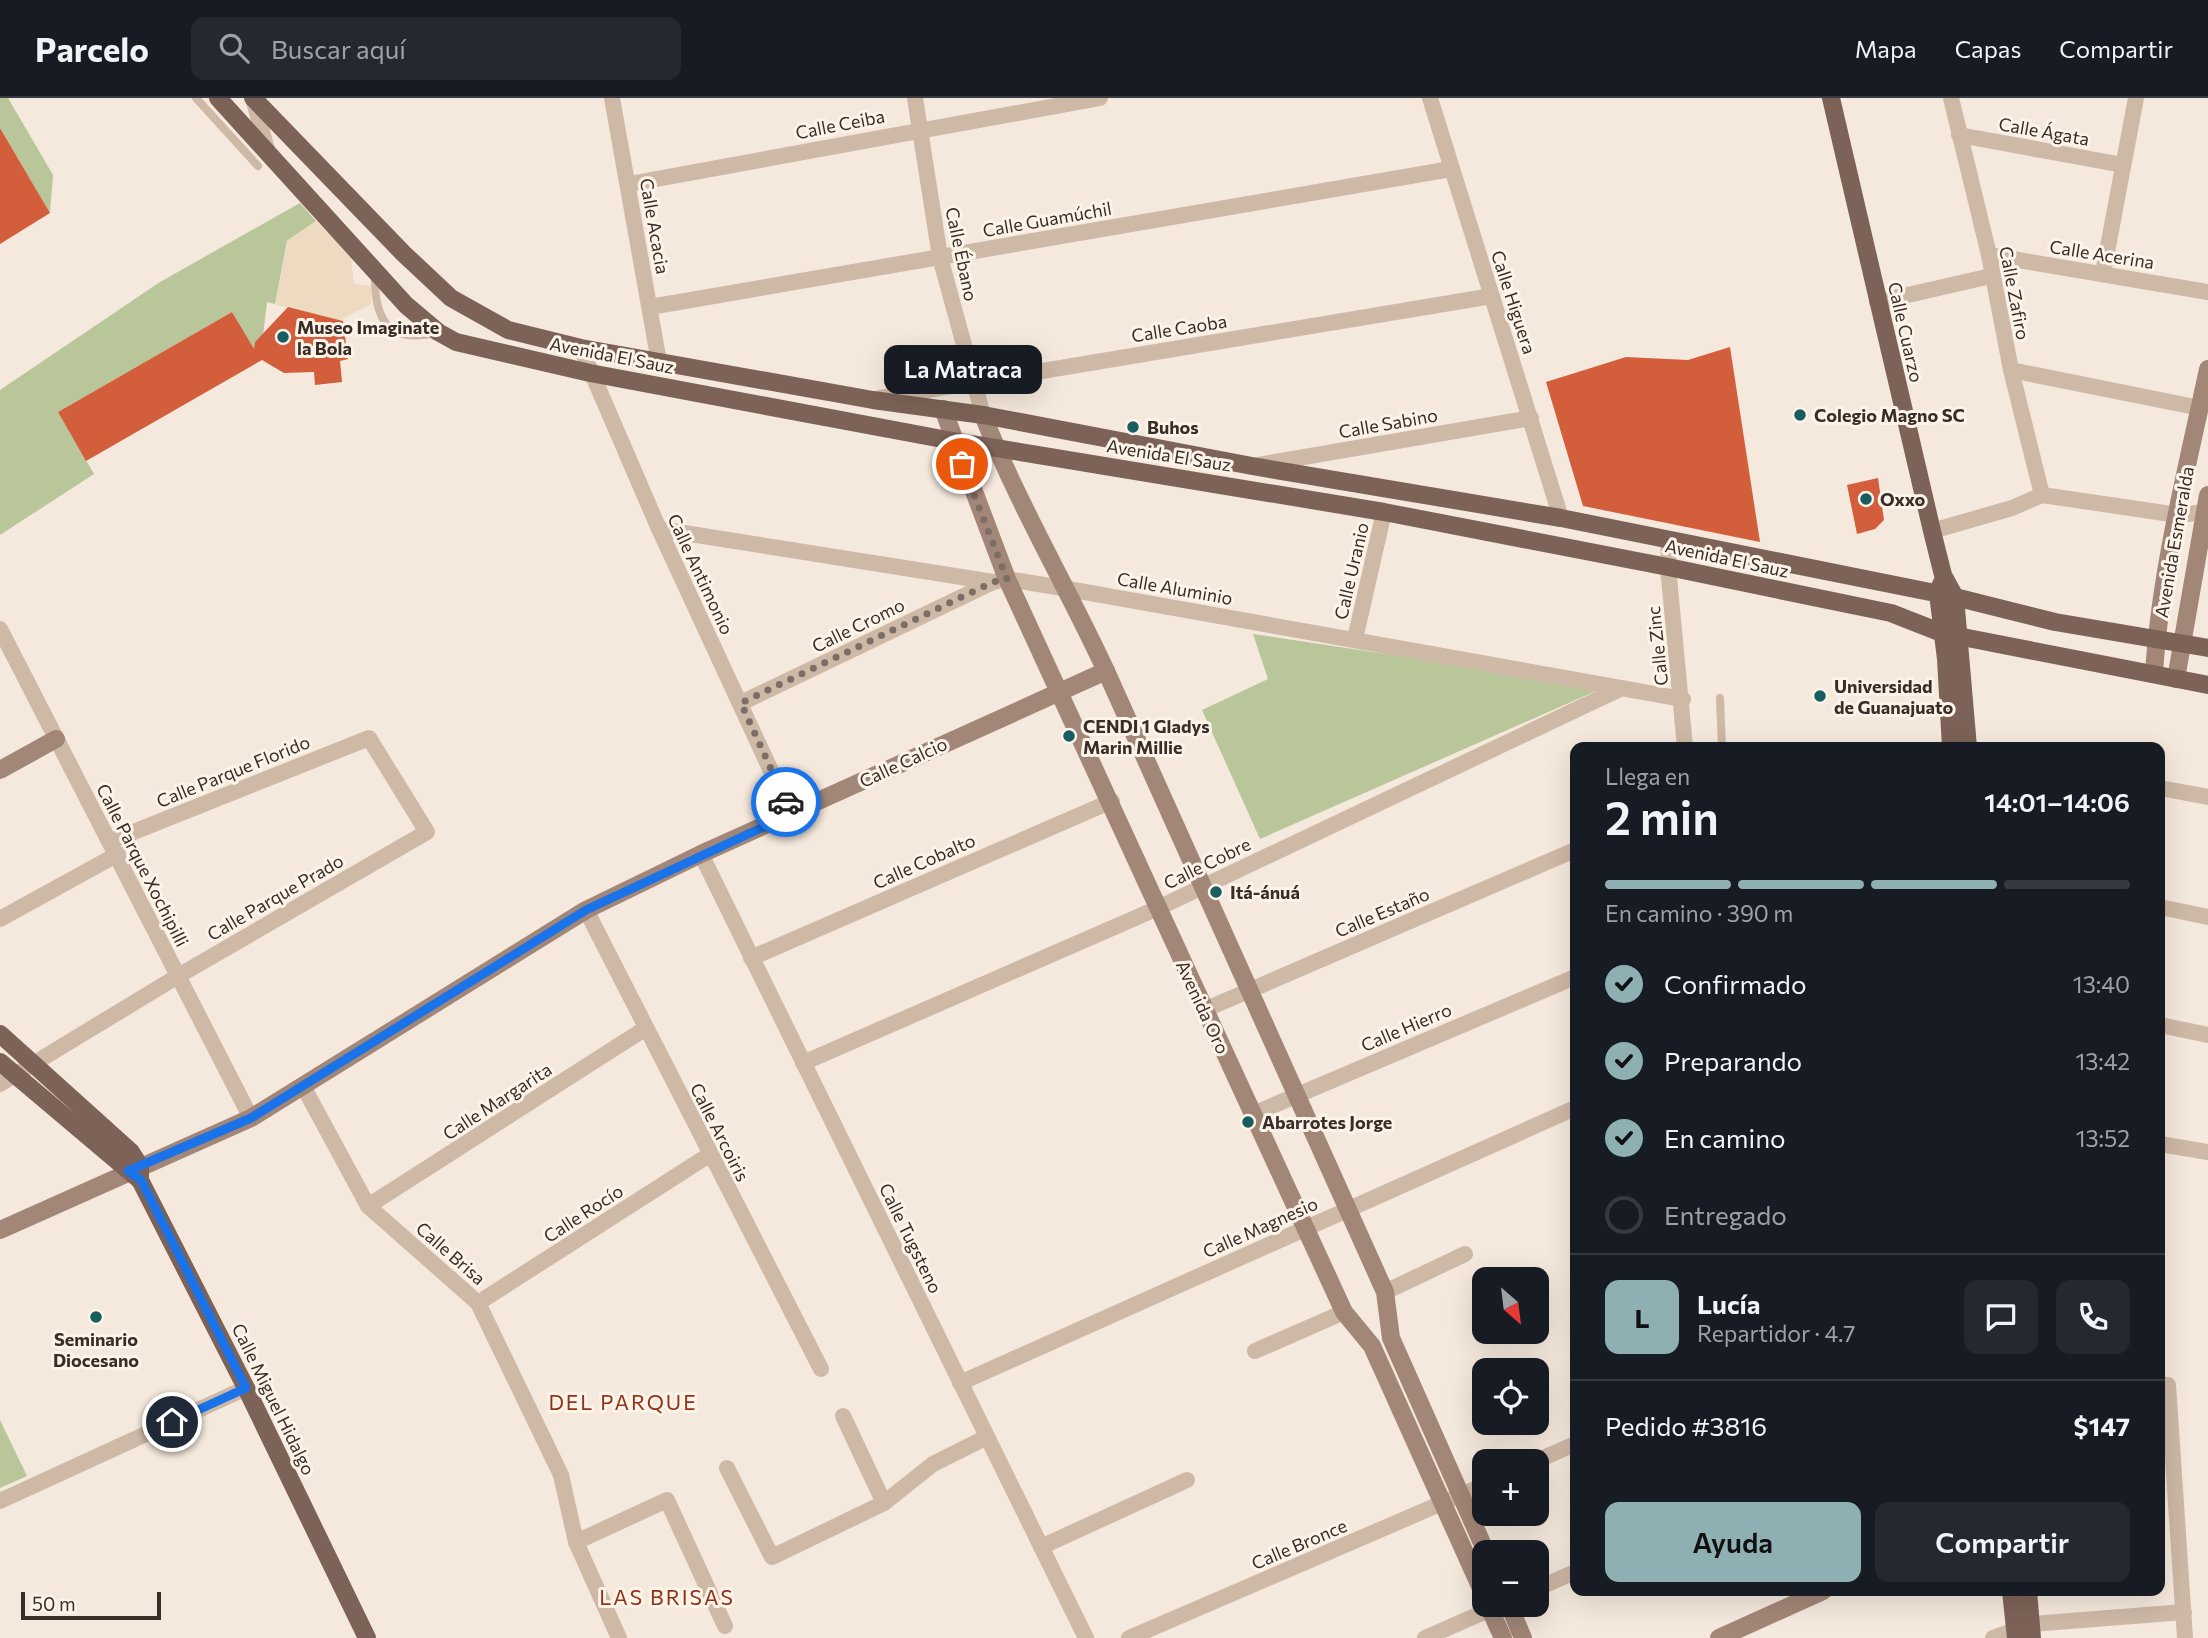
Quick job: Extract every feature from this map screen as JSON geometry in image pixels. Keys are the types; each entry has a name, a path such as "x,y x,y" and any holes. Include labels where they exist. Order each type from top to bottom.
{"main road":[{"name":"Avenida El Sauz","path":"218,98 264,162 376,271 406,305 438,332 456,342 590,373 953,441 1384,512 1668,567 1891,613 1949,635 2208,685"},
{"name":"Avenida El Sauz","path":"253,98 404,254 451,298 508,330 580,348 873,400 983,415 1252,466 1561,518 1946,596 2055,622 2208,648"},
{"name":"Calle Cuarzo","path":"1831,98 1946,596"},
{"name":"Avenida Esmeralda","path":"2154,674 2156,640 2178,515 2208,369"},
{"name":"Avenida Oro","path":"943,409 1000,580 1059,690 1112,801 1204,1010 1344,1312 1372,1346 1472,1564"},
{"path":"983,415 996,448 1068,589 1385,1292 1391,1338 1481,1540"},
{"name":"Avenida Esmeralda","path":"2176,679 2180,643 2207,506"},
{"path":"1946,596 1951,742"},
{"path":"1949,635 1967,742"},
{"name":"Calle Calcio","path":"0,1230 136,1172 251,1118 586,910 701,854 1105,671"},
{"path":"0,769 56,739"},
{"path":"0,1034 131,1152 136,1172"},
{"path":"0,1062 7,1080 136,1172"},
{"name":"Calle Miguel Hidalgo","path":"136,1172 246,1388 367,1638"},
{"path":"1719,1638 1812,1596"},
{"path":"2013,1596 2024,1632"},
{"path":"2024,1632 2028,1596"},
{"name":"Avenida Oro","path":"1496,1617 1503,1638"},
{"path":"1514,1617 1523,1638"}],"street":[{"path":"253,98 264,162"},
{"name":"Calle Acacia","path":"612,98 659,362"},
{"name":"Calle Ébano","path":"915,98 940,257 983,415"},
{"name":"Calle Ceiba","path":"629,184 1100,98"},
{"name":"Calle Higuera","path":"1430,98 1561,518"},
{"name":"Calle Zafiro","path":"1951,98 1989,255 2011,370 2042,495"},
{"path":"2103,274 2136,98"},
{"name":"Calle Ágata","path":"1959,135 2123,165"},
{"name":"Calle Guamúchil","path":"650,307 1451,169"},
{"name":"Calle Acerina","path":"1989,255 2208,292"},
{"path":"1877,302 1991,276"},
{"name":"Calle Caoba","path":"873,400 973,381 1492,296"},
{"name":"Calle Antimonio","path":"580,348 659,529 791,814"},
{"path":"2011,370 2200,408"},
{"name":"Calle Sabino","path":"1252,466 1531,418"},
{"path":"1932,531 2012,508 2042,495 2178,515 2207,506"},
{"name":"Calle Uranio","path":"1355,639 1384,512"},
{"name":"Calle Aluminio","path":"659,529 1068,589 1683,699"},
{"name":"Calle Zinc","path":"1669,540 1668,567 1683,699 1685,742"},
{"name":"Calle Cromo","path":"741,703 1000,580"},
{"name":"Calle Parque Xochipilli","path":"0,629 251,1118"},
{"name":"Calle Cobre","path":"803,1063 1158,908 1622,688"},
{"name":"Calle Parque Florido","path":"0,919 114,847 369,738 427,832"},
{"path":"2165,789 2208,797"},
{"name":"Calle Cobalto","path":"751,958 1112,801"},
{"name":"Calle Parque Prado","path":"7,1080 178,976 427,832"},
{"name":"Calle Estaño","path":"1204,1010 1570,852"},
{"name":"Calle Tugsteno","path":"701,854 1086,1638"},
{"path":"2165,908 2208,917"},
{"name":"Calle Arcoiris","path":"586,910 709,1155 821,1369"},
{"name":"Calle Hierro","path":"1253,1114 1570,979"},
{"path":"2165,1026 2208,1035"},
{"name":"Calle Margarita","path":"368,1206 646,1028"},
{"name":"Calle Brisa","path":"303,1086 368,1206 478,1303 561,1475 576,1542 619,1638"},
{"name":"Calle Magnesio","path":"960,1382 1570,1110"},
{"path":"2165,1145 2208,1152"},
{"name":"Calle Rocío","path":"478,1303 709,1155"},
{"path":"1385,1292 1465,1254"},
{"path":"1255,1351 1344,1312"},
{"path":"2165,1385 2168,1385 2168,1498 2184,1612 2185,1638"},
{"path":"0,1501 246,1388"},
{"path":"843,1416 884,1503"},
{"path":"727,1468 772,1557 884,1503 933,1464 987,1437"},
{"path":"1549,1455 1570,1446"},
{"path":"1041,1547 1187,1480"},
{"name":"Calle Bronce","path":"1129,1638 1472,1490"},
{"path":"576,1542 667,1500 725,1626"},
{"path":"1549,1583 1570,1574"},
{"path":"1993,1638 2184,1612"},
{"path":"1425,1638 1472,1613"}],"lane":[{"path":"196,98 264,162"},
{"path":"376,271 378,307 387,326 408,337 438,332"},
{"path":"1720,698 1722,742"}],"green space":[{"path":"0,98 8,98 53,175 50,213 0,128"},
{"path":"300,203 316,221 287,241 275,304 267,302 260,361 232,312 58,412 94,474 0,535 0,390 160,282"},
{"path":"1253,634 1605,687 1260,839 1202,710 1268,679"},
{"path":"0,1420 27,1476 0,1488"}],"shaded area":[{"path":"316,221 351,257 354,284 371,286 371,304 340,320 275,304 288,240"}],"building":[{"path":"0,128 50,213 0,244"},
{"path":"288,307 343,321 348,359 340,361 342,382 315,385 314,372 284,373 262,360 86,461 58,412 232,312 254,349 255,342"},
{"path":"1730,347 1760,542 1583,506 1546,382 1626,357 1688,360"},
{"name":"Oxxo","path":"1878,478 1884,520 1875,529 1857,534 1847,485"}],"way so far":[{"path":"786,802 741,703 993,582 1007,579 962,464"}],"place":[{"name":"Museo Imaginate la Bola","path":"283,337"},
{"name":"Colegio Magno SC","path":"1800,415"},
{"name":"Buhos","path":"1133,427"},
{"name":"La Matraca","path":"962,464"},
{"name":"Oxxo","path":"1866,499"},
{"name":"Universidad de Guanajuato","path":"1820,696"},
{"name":"CENDI 1 Gladys Marin Millie","path":"1069,736"},
{"name":"Itá-ánuá","path":"1216,892"},
{"name":"Abarrotes Jorge","path":"1248,1122"},
{"name":"Seminario Diocesano","path":"96,1317"}],"district":[{"name":"DEL PARQUE","path":"623,1401"},
{"name":"LAS BRISAS","path":"667,1596"}],"route":[{"path":"172,1422 246,1388 141,1180 128,1171 251,1118 586,910 791,814 786,802"}]}
